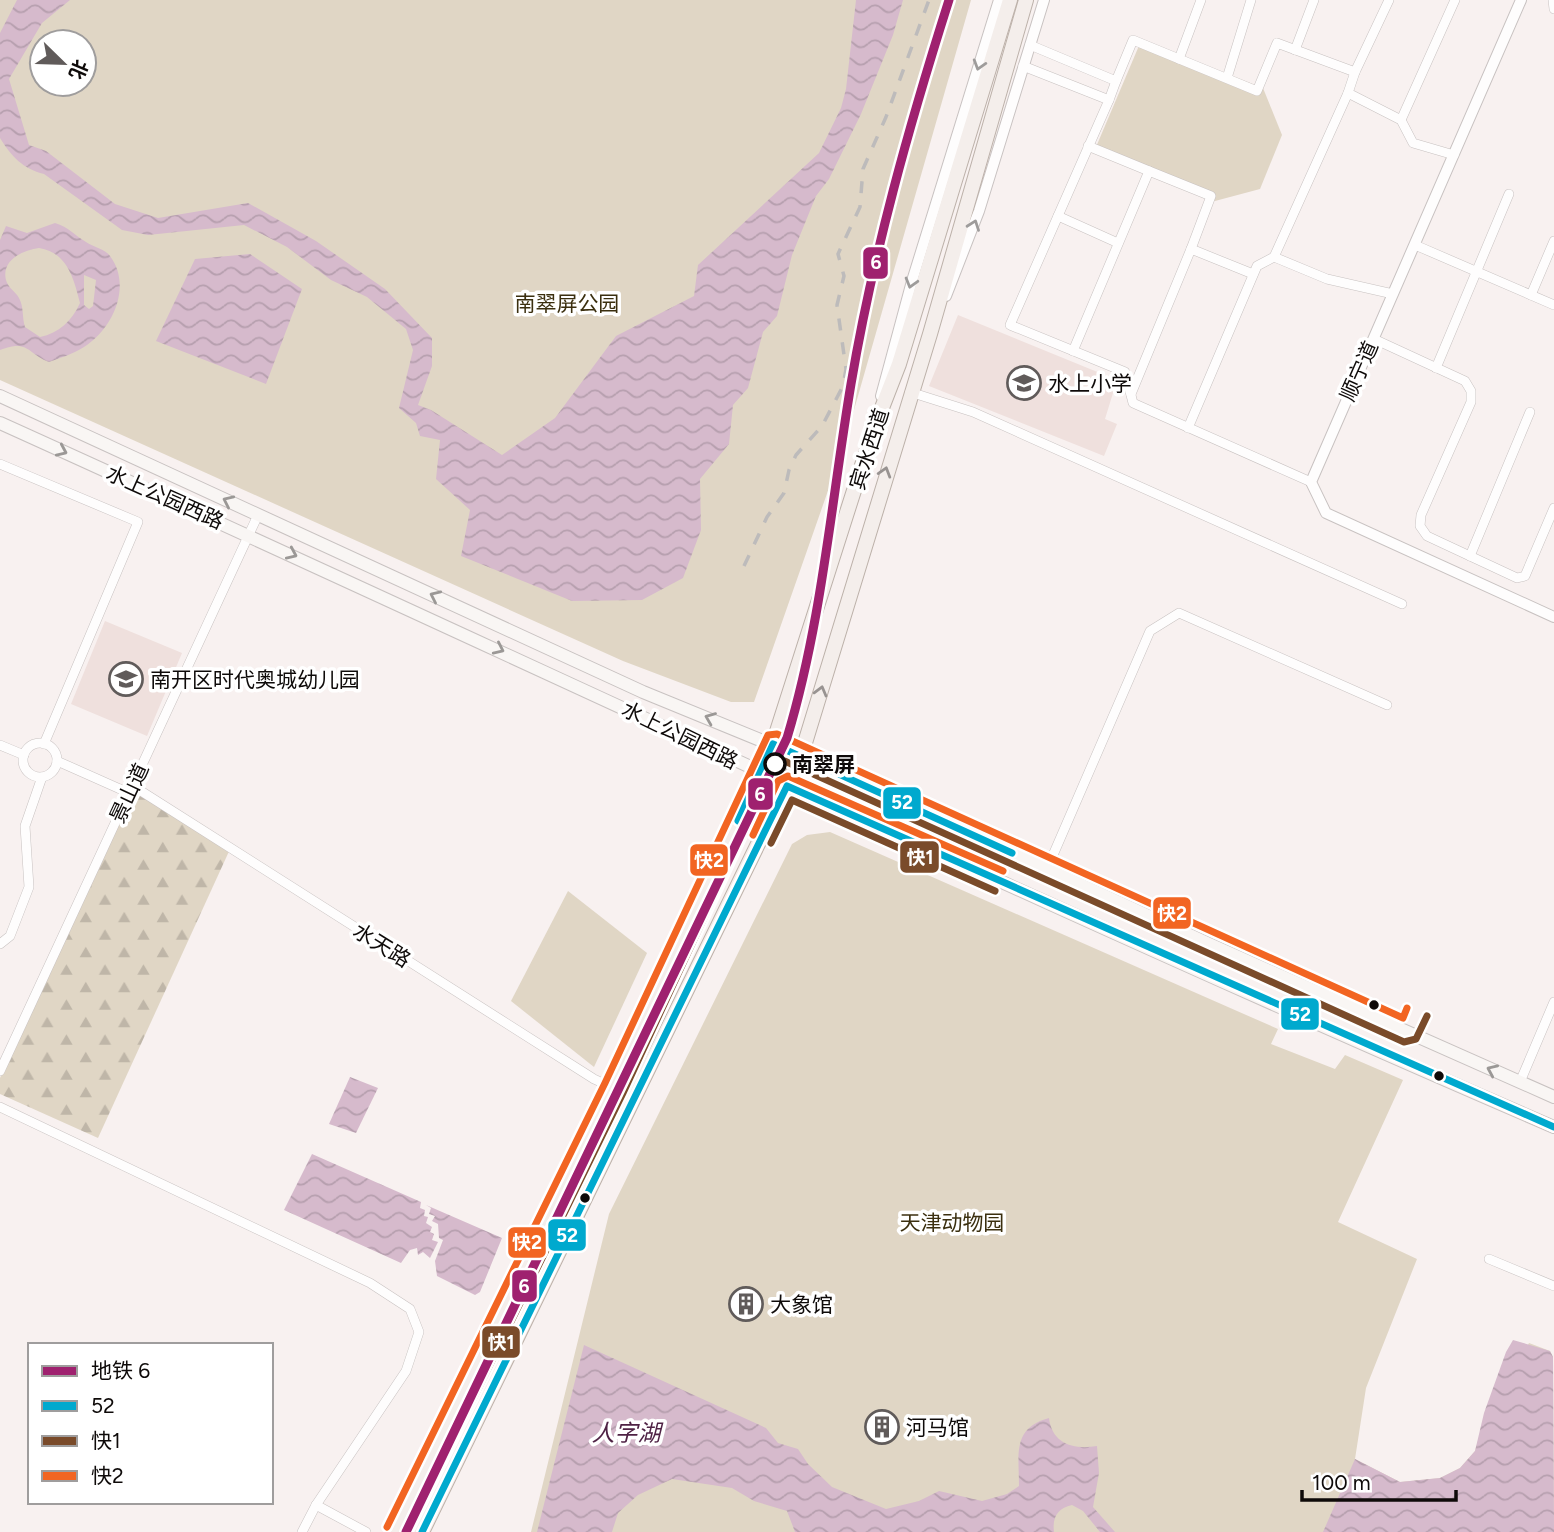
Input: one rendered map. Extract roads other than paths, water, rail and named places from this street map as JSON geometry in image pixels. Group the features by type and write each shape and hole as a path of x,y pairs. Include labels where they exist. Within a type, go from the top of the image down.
{"main road":[{"name":"宾水西道","path":"396,1532 614,1088 773,744 873,431 912,321 1010,0"},
{"name":"宾水西道","path":"422,1532 801,756 910,392 930,334 1026,0"},
{"name":"水上公园西路","path":"0,396 643,692 801,756 1554,1097"},
{"name":"水上公园西路","path":"0,423 575,684 760,774 1321,1026 1554,1127"}],"street":[{"path":"873,431 912,281 999,0"},
{"path":"930,334 979,211 1044,0"},
{"path":"1179,59 1201,0"},
{"path":"1227,78 1251,0"},
{"path":"1295,50 1314,0"},
{"path":"1188,428 1253,274 1257,266 1274,257 1389,0"},
{"path":"1401,120 1455,0"},
{"name":"顺宁道","path":"1311,482 1521,0"},
{"path":"1553,0 1554,9"},
{"path":"1355,72 1277,43 1257,90 1133,40 1010,325 1125,372 1133,404 1311,482 1326,513 1554,617"},
{"path":"1030,45 1116,80"},
{"path":"1023,66 1109,100"},
{"path":"1348,93 1401,120 1413,143 1454,155"},
{"path":"1088,146 1211,196 1131,394"},
{"path":"1073,351 1149,171"},
{"path":"1436,368 1509,194"},
{"path":"1058,216 1118,243"},
{"path":"1531,295 1554,241"},
{"path":"1415,245 1554,305"},
{"path":"1191,249 1253,274"},
{"path":"1274,257 1327,279 1393,294"},
{"path":"1374,339 1465,381 1471,391 1471,402 1421,515 1420,526 1427,536 1517,578 1525,576 1554,508"},
{"path":"910,392 973,412 1402,604"},
{"path":"1469,556 1531,412"},
{"path":"0,464 138,522 44,744"},
{"name":"景山道","path":"0,1071 250,536 257,515"},
{"path":"1048,869 1150,631 1180,613 1387,705"},
{"path":"0,944 10,936 29,887 25,826 42,777 52,772 57,761 53,750 44,744 34,745 24,755"},
{"path":"0,745 24,755"},
{"path":"24,755 27,771 42,777"},
{"name":"水天路","path":"57,761 131,790 594,1079 635,1098"},
{"path":"1520,1082 1554,1002"},
{"path":"0,1107 370,1283 410,1309 419,1332 406,1371 316,1505 302,1532"},
{"path":"1489,1259 1554,1286"},
{"path":"316,1505 366,1532"}],"water":[{"path":"17,0 70,0 39,28 28,28 28,47 9,79 29,145 46,151 115,204 158,218 248,203 316,241 385,289 432,338 432,366 418,405 431,410 502,455 555,418 616,336 694,296 698,265 819,153 841,108 846,89 856,0 903,0 893,35 861,114 829,179 816,196 792,255 777,316 763,332 748,388 733,405 729,444 700,479 701,530 683,578 642,600 572,601 461,556 470,510 436,479 440,440 420,436 416,423 399,408 413,350 406,329 367,297 331,280 287,247 244,225 148,235 122,230 44,174 24,165 13,156 0,138 0,33"},
{"path":"55,223 64,227 108,254 116,267 119,280 116,305 104,329 84,347 49,362 27,348 17,346 0,350 0,240 6,226 27,233","holes":["39,248 49,251 63,261 72,276 80,303 64,325 53,333 40,337 25,327 21,301 7,283 5,273 15,257","84,275 96,280 93,306 89,309 84,305"]},
{"path":"250,254 302,289 266,384 156,341 195,259"},
{"path":"350,1077 378,1088 356,1133 329,1124"},
{"path":"312,1154 421,1202 420,1208 425,1210 424,1216 428,1217 426,1223 432,1227 432,1240 438,1242 430,1258 423,1252 418,1255 417,1248 410,1250 401,1263 284,1210"},
{"path":"426,1205 502,1238 480,1292 475,1295 437,1276 435,1261 443,1240 439,1238 438,1224 432,1221 435,1216 429,1214 431,1208"},
{"path":"1513,1340 1550,1351 1553,1357 1554,1532 1323,1532 1355,1459 1400,1482 1440,1478 1460,1468 1475,1451 1484,1413"},
{"name":"人字湖","path":"584,1345 766,1428 778,1443 798,1449 808,1464 832,1487 886,1509 919,1501 939,1491 982,1501 1007,1494 1019,1486 1019,1453 1023,1435 1037,1422 1049,1418 1059,1439 1072,1446 1097,1446 1099,1473 1093,1507 1115,1532 1100,1532 1083,1511 1072,1505 1057,1514 1054,1532 795,1532 787,1511 754,1501 732,1488 672,1479 638,1495 618,1513 612,1532 537,1532"}],"railway":[{"path":"744,566 767,517 784,493 789,470 796,455 822,426 843,386 846,369 837,305 844,276 838,254 860,207 863,169 886,117 929,0"}],"metro line":[{"name":"6","path":"406,1532 787,738 809,650 851,384 870,287 906,143 949,0"}],"place":[{"name":"水上小学","path":"1024,383"},
{"name":"南开区时代奥城幼儿园","path":"126,679"},
{"name":"南翠屏","path":"775,764"},
{"name":"大象馆","path":"746,1304"},
{"name":"河马馆","path":"882,1427"}],"park label":[{"name":"南翠屏公园","path":"567,303"},
{"name":"天津动物园","path":"952,1222"}]}
